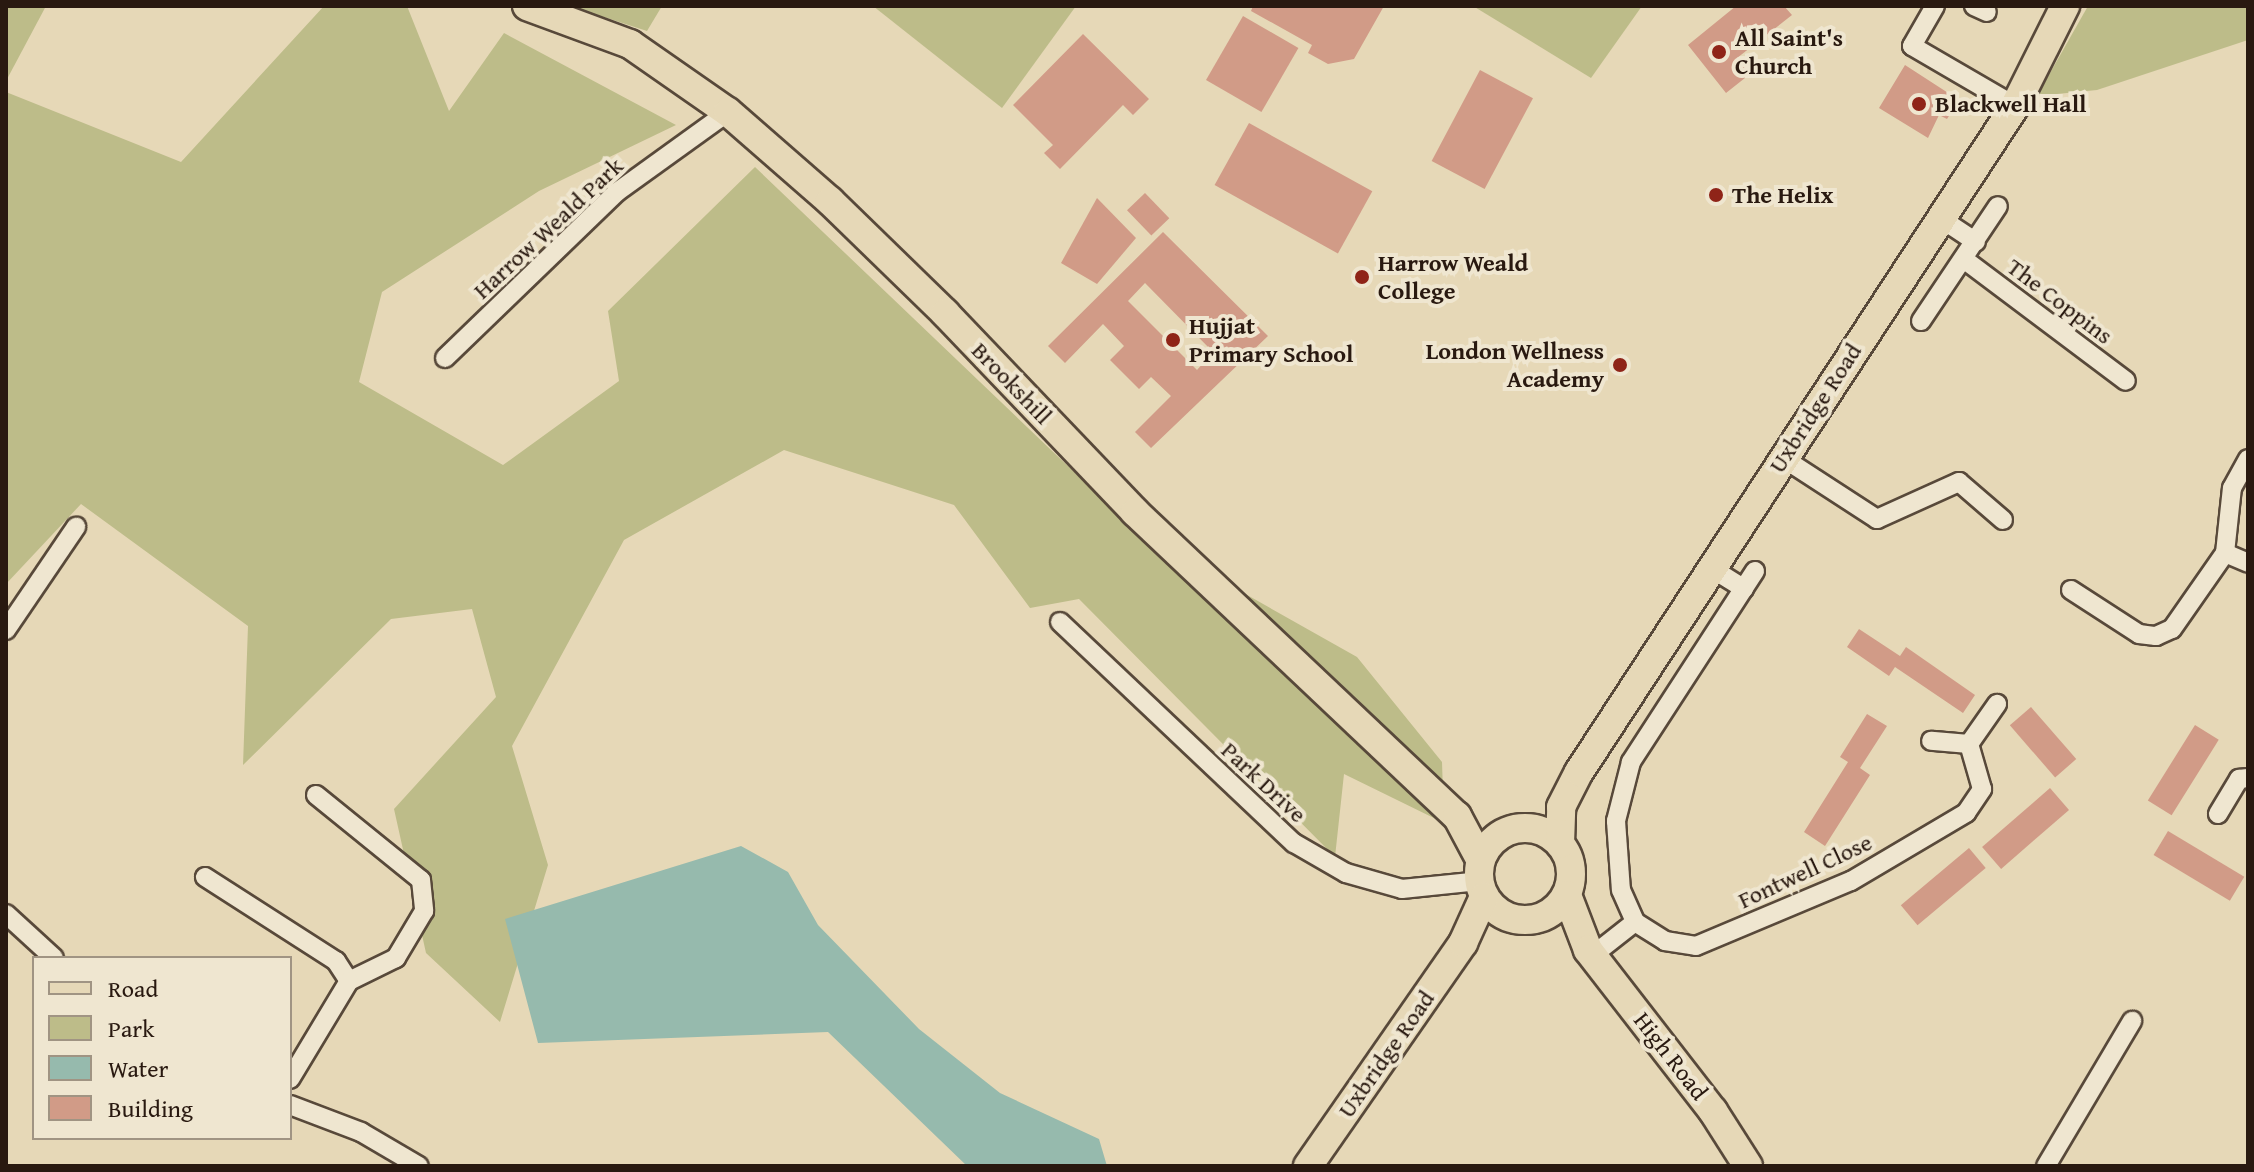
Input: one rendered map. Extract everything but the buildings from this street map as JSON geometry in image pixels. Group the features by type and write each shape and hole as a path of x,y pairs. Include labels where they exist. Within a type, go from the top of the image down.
{"main road":[{"name":"Brookshill","path":"527,6 630,44 728,112 830,201 945,313 1135,512 1457,816 1500,834"},
{"name":"Uxbridge Road","path":"1560,844 1561,807 1599,738 2015,106 2065,6"},
{"name":"Uxbridge Road","path":"1531,827 1561,807"},
{"name":"Brookshill","path":"1457,816 1481,879"},
{"path":"1531,827 1560,844 1570,863 1567,895 1539,918 1507,917 1481,879 1500,834 1531,827"},
{"name":"Uxbridge Road","path":"1308,1166 1463,943 1481,879"},
{"name":"High Road","path":"1567,895 1590,952 1713,1111 1748,1166"},
{"name":"Uxbridge Road","path":"1463,943 1507,917"},
{"name":"High Road","path":"1539,918 1590,952"}],"street":[{"path":"1935,6 1912,46 2015,106"},
{"name":"Harrow Weald Park","path":"445,358 617,192 728,112"},
{"path":"1921,321 1965,260 1998,206"},
{"path":"1940,218 1976,242"},
{"name":"The Coppins","path":"1965,260 2126,381"},
{"path":"1783,458 1877,519 1959,482 2003,520"},
{"path":"2071,590 2139,634 2156,636 2178,623 2225,553 2232,488 2248,459"},
{"path":"6,630 76,527"},
{"path":"2225,553 2248,563"},
{"path":"1711,568 1744,589"},
{"path":"1590,952 1635,922 1621,890 1616,821 1631,762 1755,571"},
{"name":"Park Drive","path":"1060,622 1294,843 1346,873 1402,889 1481,879"},
{"path":"1931,741 1969,744 1997,704"},
{"name":"Fontwell Close","path":"1635,922 1665,941 1696,946 1851,881 1966,813 1982,789 1969,744"},
{"path":"2218,814 2239,779 2248,778"},
{"path":"292,1076 349,981 396,958 424,911 421,880 316,795"},
{"path":"205,877 336,961 349,981"},
{"path":"6,914 52,956"},
{"path":"2046,1166 2132,1021"},
{"path":"292,1106 361,1132 419,1166"}],"green space":[{"path":"6,6 46,6 6,81"},
{"path":"324,6 407,6 449,111 504,33 676,125 539,191 382,292 359,382 503,465 619,381 608,311 755,167 1139,534 1357,657 1442,762 1444,823 1344,774 1335,857 1079,599 1030,608 954,505 784,450 624,540 512,746 548,865 500,1022 426,953 394,809 496,697 472,609 391,619 243,765 248,626 81,504 6,584 6,92 181,162"},
{"path":"570,6 662,6 647,31"},
{"path":"873,6 1076,6 1002,108"},
{"path":"1473,6 1642,6 1591,78"},
{"path":"2088,6 2248,6 2248,40 2097,90 2037,96"}],"water":[{"path":"741,846 788,872 818,925 919,1029 1000,1093 1099,1139 1107,1166 967,1166 828,1032 538,1043 505,919"}],"place":[{"name":"All Saint's Church","path":"1719,52"},
{"name":"Blackwell Hall","path":"1919,104"},
{"name":"The Helix","path":"1716,195"},
{"name":"Harrow Weald College","path":"1362,277"},
{"name":"Hujjat Primary School","path":"1173,340"},
{"name":"London Wellness Academy","path":"1620,365"}]}
